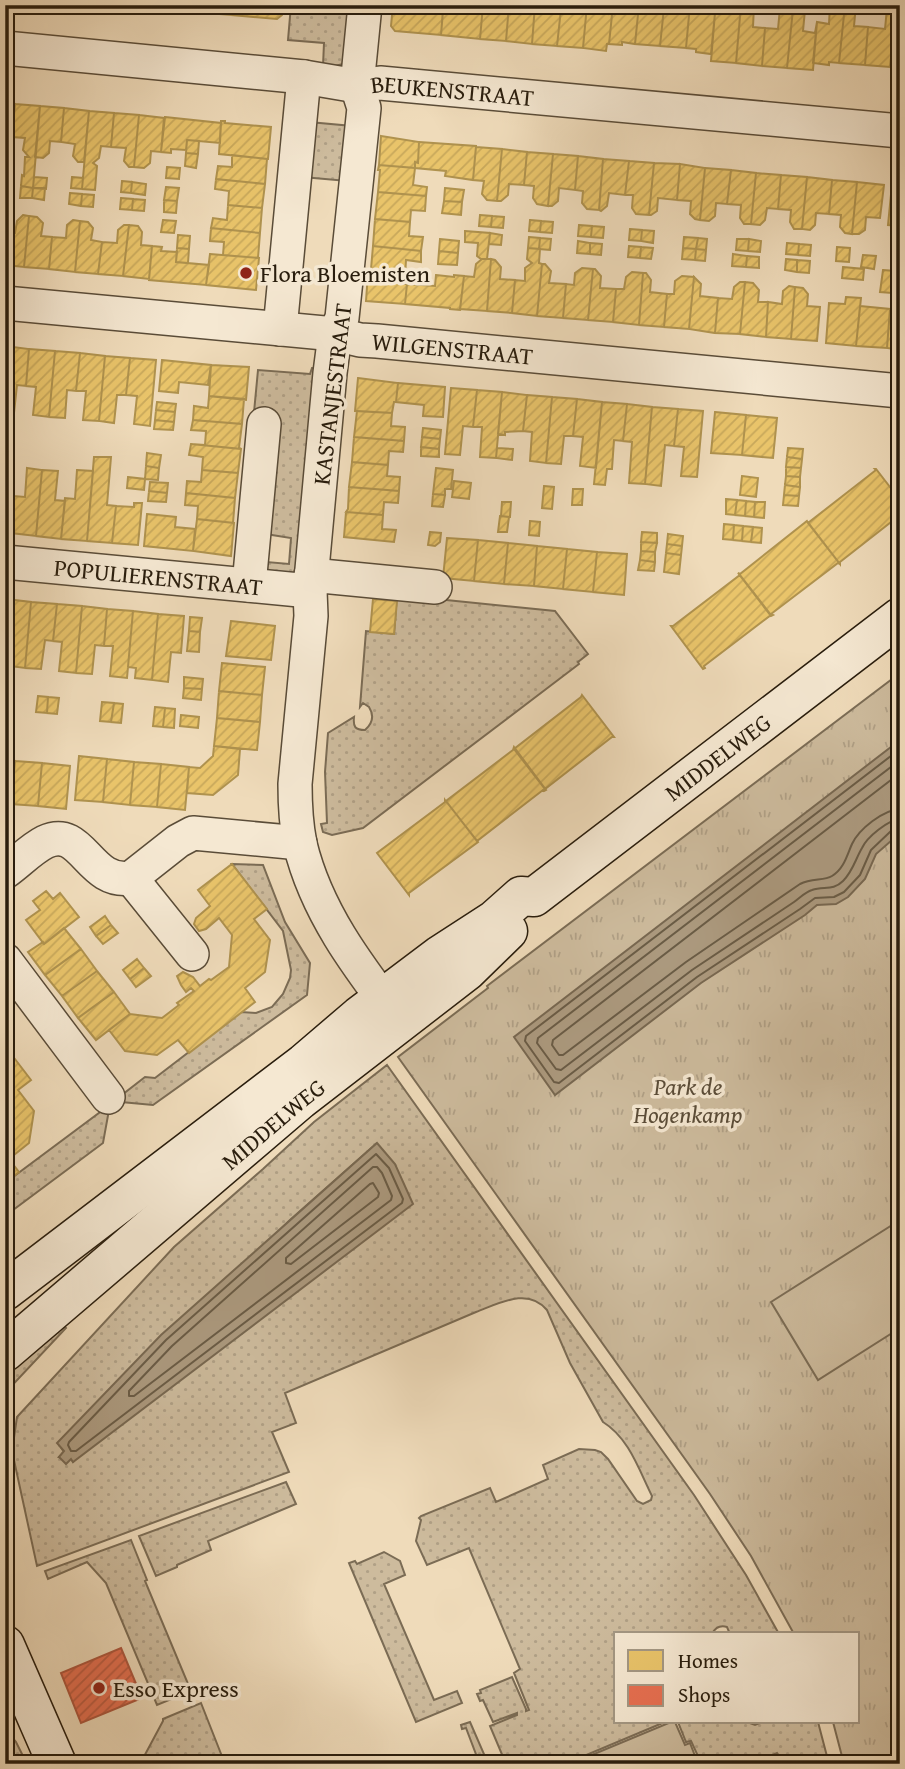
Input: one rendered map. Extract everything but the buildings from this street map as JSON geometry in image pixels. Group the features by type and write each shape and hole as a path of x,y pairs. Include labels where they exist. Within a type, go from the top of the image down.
{"main road":[{"name":"MIDDELWEG","path":"5,1291 269,1091 392,1010 467,971 532,910 534,897 900,617"},
{"name":"MIDDELWEG","path":"5,1352 300,1100 392,1010"},
{"path":"5,1645 57,1764"}],"street":[{"name":"KASTANJESTRAAT","path":"365,5 357,86 364,107 342,318 335,334 295,784 300,843 323,908 352,958 392,1010"},
{"name":"BEUKENSTRAAT","path":"5,48 304,77 357,86 380,83 900,131"},
{"path":"280,329 304,77"},
{"name":"WILGENSTRAAT","path":"5,303 900,391"},
{"path":"249,585 264,424"},
{"name":"POPULIERENSTRAAT","path":"5,562 249,585 311,583"},
{"path":"311,583 435,587"},
{"path":"5,872 42,844 57,839 79,847 101,872 122,879 131,878 178,841 193,833 300,843"},
{"path":"131,878 192,954"},
{"path":"5,960 108,1097"}],"green space":[{"path":"291,5 355,5 343,64 323,66 324,43 288,40"},
{"path":"309,122 352,126 347,181 303,177"},
{"path":"312,368 321,369 298,570 293,574 267,573 267,562 289,564 291,538 267,532 253,423 258,370 310,374"},
{"path":"397,595 555,611 588,654 579,664 363,828 332,835 323,832 321,824 327,823 325,772 328,733 354,717 354,726 357,729 365,730 370,725 372,713 369,707 363,703 360,707 366,631 394,634"},
{"name":"Park de Hogenkamp","path":"900,673 900,1764 844,1764 834,1724 860,1724 860,1632 793,1632 751,1556 710,1494 398,1057 488,988 487,986"},
{"path":"232,864 263,865 285,922 310,963 307,995 153,1105 121,1102 118,1098 145,1077 155,1078 241,1012 256,1013 272,1007 283,994 291,970 283,931"},
{"path":"387,1065 694,1495 746,1575 778,1632 729,1632 727,1627 722,1626 714,1632 614,1632 614,1724 660,1724 565,1764 506,1764 490,1726 517,1713 493,1722 483,1700 480,1701 477,1694 481,1693 480,1690 512,1677 526,1711 529,1710 514,1673 520,1669 469,1548 427,1565 416,1541 421,1520 419,1518 490,1488 496,1502 548,1479 543,1465 579,1449 601,1452 637,1501 643,1504 651,1500 652,1496 627,1446 603,1422 570,1363 547,1310 531,1299 523,1298 495,1305 285,1393 296,1423 272,1432 289,1472 37,1566 12,1451 17,1417 174,1247 314,1122","holes":["377,1143 73,1462 71,1459 59,1457 64,1452 58,1443 290,1220"]},
{"path":"107,1107 109,1110 103,1143 5,1216 5,1183"},
{"path":"900,1220 900,1328 818,1380 771,1302"},
{"path":"59,1319 66,1328 5,1393 5,1367"},
{"path":"286,1482 296,1504 208,1541 211,1550 156,1576 139,1536"},
{"path":"131,1540 147,1580 145,1581 191,1691 157,1705 106,1583 87,1562 48,1579 45,1571"},
{"path":"384,1552 400,1561 405,1575 384,1584 434,1700 457,1691 462,1703 416,1722 349,1563 355,1561 357,1564"},
{"path":"201,1703 225,1764 163,1764 162,1761 157,1764 140,1764 163,1719"},
{"path":"470,1722 487,1761 477,1764 466,1728 462,1729 461,1725"},
{"path":"666,1724 676,1724 685,1745 690,1743 695,1756 690,1758 693,1764 570,1764"},
{"path":"679,1724 819,1724 829,1764 785,1764 777,1753 768,1757 768,1764 695,1764 693,1759 698,1756 691,1741 686,1742"},
{"path":"5,1728 27,1764 15,1764 5,1742"}],"water":[{"path":"900,740 900,833 876,854 865,879 848,897 836,904 817,905 701,983 555,1095 514,1037"},
{"path":"377,1143 395,1164 413,1204 73,1462 71,1459 66,1464 59,1457 64,1451 57,1443 161,1335"}],"place":[{"name":"Flora Bloemisten","path":"246,273"},
{"name":"Esso Express","path":"99,1688"}]}
